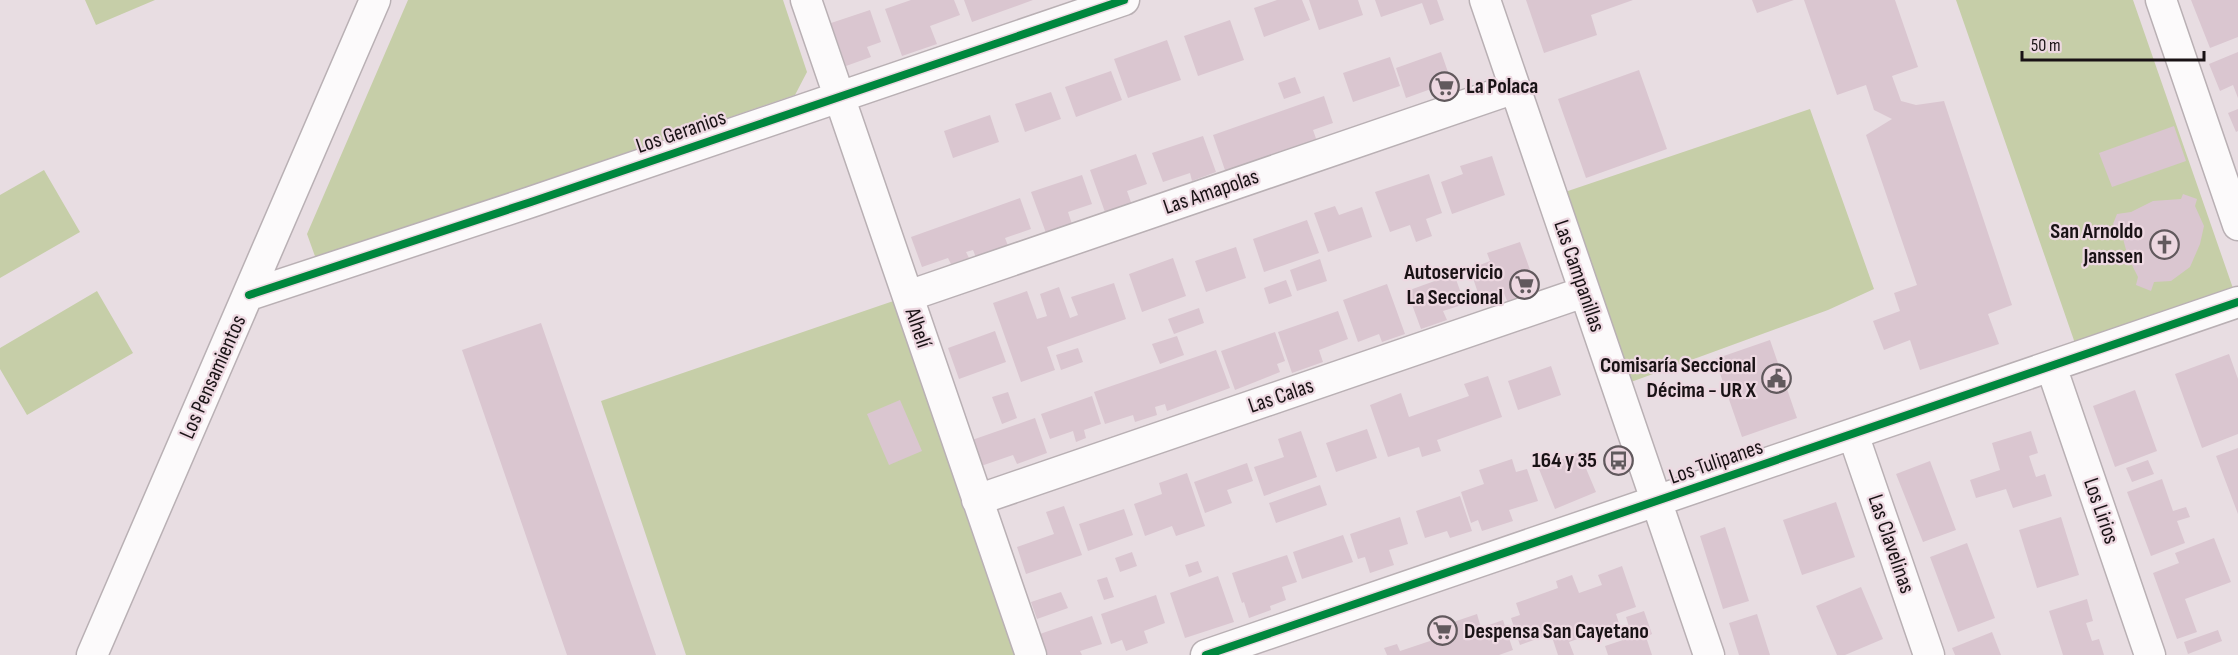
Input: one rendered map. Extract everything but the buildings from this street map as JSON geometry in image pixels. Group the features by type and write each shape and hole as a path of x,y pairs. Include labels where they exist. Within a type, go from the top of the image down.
{"street":[{"name":"Los Pensamientos","path":"92,655 375,0"},
{"name":"Alhelí","path":"806,0 1031,655"},
{"name":"Los Geranios","path":"249,295 531,202 1124,0"},
{"name":"Las Campanillas","path":"1485,0 1709,655"},
{"path":"2161,0 2238,225"},
{"name":"Las Amapolas","path":"908,296 1515,88"},
{"name":"Las Calas","path":"978,500 1584,292"},
{"name":"Los Tulipanes","path":"1206,655 2238,302"},
{"name":"Los Lirios","path":"2051,366 2150,655"},
{"name":"Las Clavelinas","path":"1854,434 1929,655"}],"green space":[{"path":"85,0 155,0 96,25"},
{"path":"408,0 783,0 807,72 795,95 316,259 307,234"},
{"path":"1956,0 2133,0 2236,297 2078,352"},
{"path":"1810,109 1874,289 1828,310 1631,382 1565,192"},
{"path":"44,170 80,232 0,278 0,195"},
{"path":"97,291 133,353 27,415 0,369 0,348"},
{"path":"908,296 1031,655 686,655 601,401"}],"cycle path":[{"path":"249,295 531,202 1124,0"},
{"path":"1206,655 2238,302"}],"place":[{"name":"La Polaca","path":"1445,86"},
{"name":"San Arnoldo Janssen","path":"2164,244"},
{"name":"Autoservicio La Seccional","path":"1524,285"},
{"name":"Comisaría Seccional Décima - UR X","path":"1777,378"},
{"name":"164 y 35","path":"1618,460"},
{"name":"Despensa San Cayetano","path":"1443,631"}]}
